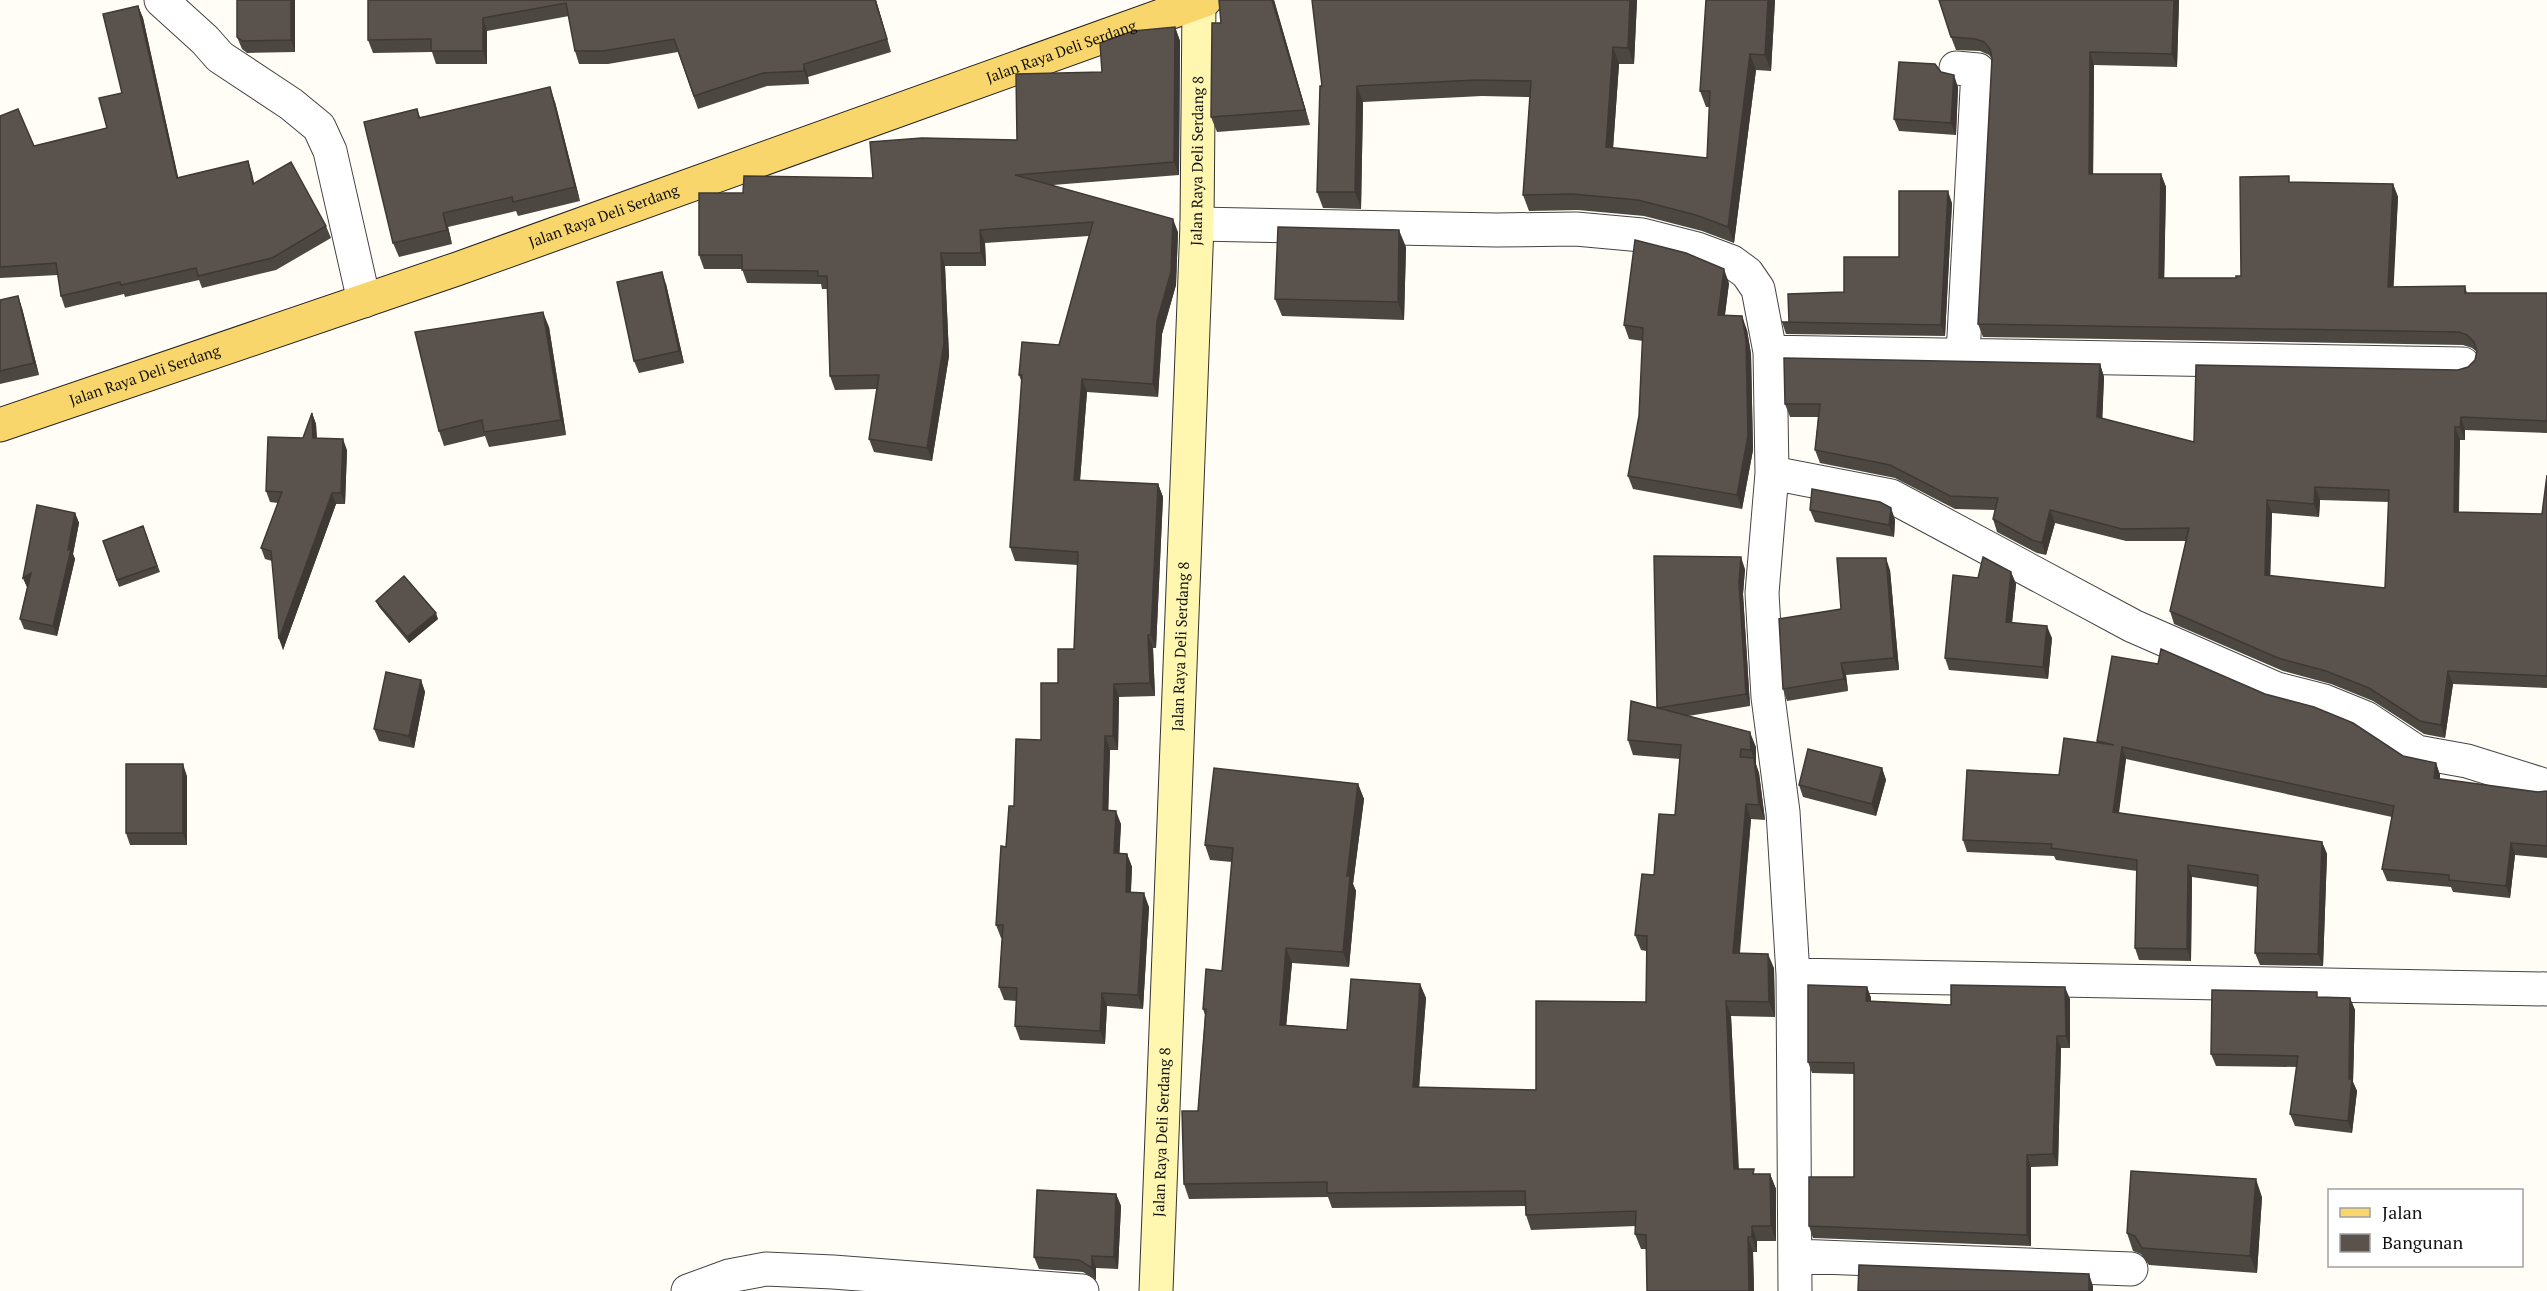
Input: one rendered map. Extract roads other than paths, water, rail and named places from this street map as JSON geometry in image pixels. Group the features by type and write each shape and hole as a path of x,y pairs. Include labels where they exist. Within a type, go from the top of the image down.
{"main road":[{"name":"Jalan Raya Deli Serdang","path":"0,425 364,301 1202,1"}],"street":[{"path":"161,0 205,40 220,57 291,104 319,127 330,151 364,301"},
{"name":"Jalan Raya Deli Serdang 8","path":"1156,1291 1197,224 1202,1"},
{"path":"1956,68 1978,70 1963,355"},
{"path":"1197,224 1496,230 1576,229 1641,235 1706,252 1732,262 1747,273 1758,289 1770,352 1772,473 1762,593 1768,697 1784,812 1793,975 1795,1291"},
{"path":"1770,352 2463,364"},
{"path":"1772,473 1891,496 2133,626 2277,688 2324,701 2366,718 2417,752 2468,761 2547,786"},
{"path":"1793,975 2547,989"},
{"path":"1795,1256 2131,1269"},
{"path":"688,1291 729,1276 766,1269 1082,1291"}]}
